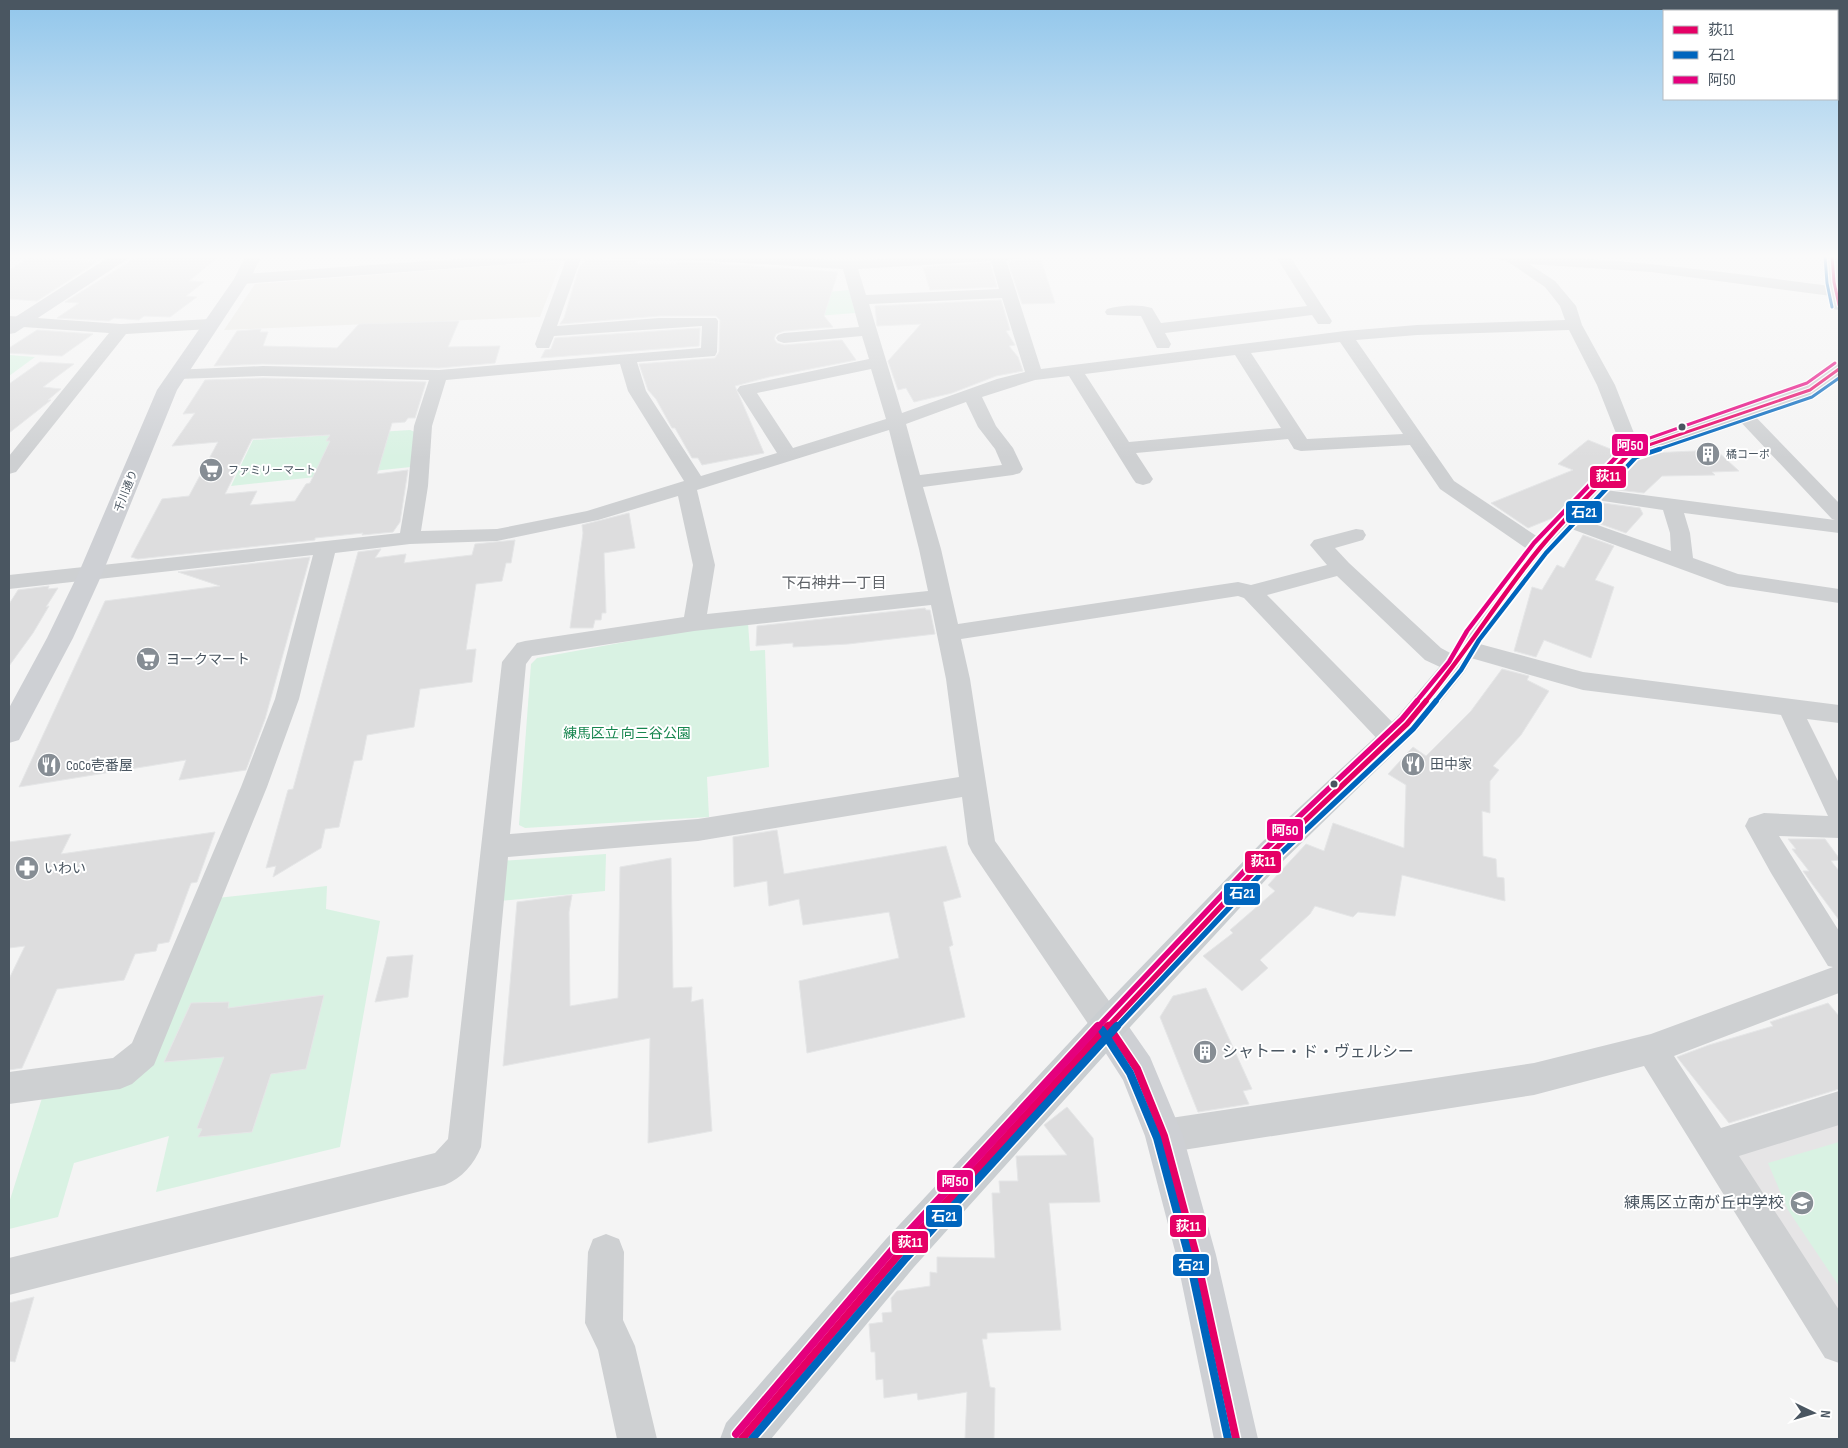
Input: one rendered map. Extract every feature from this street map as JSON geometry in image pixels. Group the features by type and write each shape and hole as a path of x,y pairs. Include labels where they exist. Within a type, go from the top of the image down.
{"main road":[{"name":"千川通り","path":"9,733 56,646 91,572 167,390 210,324"},
{"path":"742,1439 900,1253 1108,1026 1272,852 1407,724 1460,657 1540,548 1632,451 1810,390 1839,369"},
{"path":"1108,1026 1137,1069 1164,1136 1196,1255 1236,1439"}],"street":[{"path":"534,366 551,323"},
{"path":"548,332 670,323"},
{"path":"178,374 263,371 439,375 709,352 710,323"},
{"path":"867,323 913,482 930,549 958,678 982,844 1108,1026"},
{"path":"1017,323 1034,375"},
{"path":"1152,323 1170,357"},
{"path":"1155,329 1209,323"},
{"path":"1328,323 1341,336 1447,484 1540,548"},
{"path":"12,324 121,329 210,324"},
{"path":"9,582 410,538 497,535 591,516 896,422 1004,383 1034,375 1341,336 1417,330 1574,325 1606,385 1632,451"},
{"path":"9,468 121,329"},
{"path":"784,338 869,331"},
{"path":"1239,348 1301,445 1415,439"},
{"path":"627,358 637,391 691,485 704,565 694,622"},
{"path":"789,456 746,390 878,362"},
{"path":"1073,369 1143,479"},
{"path":"410,538 418,486 423,426 439,375"},
{"path":"913,482 1013,469 1004,448 987,427 972,395"},
{"path":"1743,414 1830,494 1839,515"},
{"path":"1124,448 1293,434"},
{"path":"1590,494 1839,527"},
{"path":"1671,504 1680,533 1683,562"},
{"path":"1565,520 1735,581 1839,596"},
{"path":"1356,535 1321,545 1342,568 1433,654 1460,657 1583,681 1839,714"},
{"path":"9,1088 120,1073 143,1054 254,787 286,699 326,548"},
{"path":"948,633 1238,589 1251,592 1342,568"},
{"path":"1251,592 1392,738"},
{"path":"9,1277 445,1168 464,1148 514,662 525,649 694,622 940,597"},
{"path":"1789,708 1839,810"},
{"path":"494,847 698,830 973,785"},
{"path":"1839,827 1764,824 1759,826 1839,956"},
{"path":"1164,1136 1534,1079 1651,1049 1839,979"},
{"path":"1651,1049 1839,1344"},
{"path":"1714,1147 1839,1108"},
{"path":"606,1252 604,1324 616,1346 637,1439"}],"shaded area":[{"path":"229,323 405,323 224,330"},
{"name":"練馬区立南が丘中学校","path":"1839,1119 1839,1321 1796,1257 1732,1150"}],"green space":[{"path":"9,355 35,357 9,376"},
{"path":"410,430 415,432 411,467 231,486 253,440"},
{"name":"練馬区立 向三谷公園","path":"748,623 750,651 765,650 769,767 707,777 709,817 525,828 519,825 531,664 537,658 691,630"},
{"path":"606,854 605,891 499,901 500,861"},
{"path":"327,886 326,909 380,921 340,1147 156,1192 169,1136 74,1163 58,1217 9,1229 9,1203 42,1098 130,1079 217,898"},
{"path":"1839,1142 1839,1286 1788,1210 1768,1163"}],"building":[{"path":"458,323 448,347 500,346 495,363 439,368 263,364 214,366 237,331 261,329 260,332 268,332 263,346 337,348 359,324"},
{"path":"720,323 829,323 833,327 784,331 776,334 774,339 777,343 784,345 842,340 856,360 769,377 735,386 764,453 702,465 698,458 692,458 675,428 672,428 656,399 648,390 639,364 715,358 719,352"},
{"path":"877,323 1008,323 1010,330 1006,331 1015,345 1009,346 1018,357 1023,371 996,376 952,393 914,402 906,388 898,390 888,361 921,324 877,326"},
{"path":"700,328 699,346 541,358 545,350 551,349 555,338"},
{"path":"37,330 93,334 62,356 9,353 9,348"},
{"path":"40,362 74,364 43,387 61,389 48,400 51,400 9,433 9,384"},
{"path":"263,378 426,382 415,418 408,418 405,422 392,423 377,474 408,470 400,522 393,532 315,538 315,540 138,559 131,557 162,499 189,496 218,442 172,446 195,413 183,414 205,380","holes":["330,435 326,441 330,441 310,483 306,484 295,501 250,505 257,491 225,494 252,439"]},
{"path":"1588,440 1618,452 1555,517 1528,528 1491,503 1573,470 1558,464"},
{"path":"1716,450 1739,471 1712,472 1715,475 1662,476 1644,493 1610,489 1640,457 1651,453"},
{"path":"1603,503 1640,508 1643,514 1626,533 1592,521"},
{"path":"629,513 635,548 604,553 606,613 602,613 601,620 595,620 593,628 570,628 583,533 582,525"},
{"path":"1583,535 1614,546 1595,580 1614,587 1591,658 1544,640 1536,657 1514,651 1532,587 1542,590 1557,565 1564,568"},
{"path":"515,540 511,563 506,563 502,581 476,584 466,650 476,649 472,682 420,689 414,727 367,735 362,760 354,761 339,827 325,829 321,848 273,877 276,866 266,868 288,790 293,789 358,552 381,549 375,558 406,554 404,563 472,555 475,544"},
{"path":"310,557 265,719 246,770 179,780 186,760 19,787 105,601 220,586 178,572"},
{"path":"49,586 48,589 58,588 33,633 9,666 9,604 18,590"},
{"path":"925,608 930,610 935,634 848,644 793,647 793,643 756,646 757,626"},
{"path":"1502,669 1529,676 1527,680 1549,691 1521,735 1493,766 1499,770 1490,781 1490,813 1482,811 1483,856 1496,859 1497,877 1504,878 1505,901 1402,875 1395,916 1358,912 1353,917 1315,906 1310,914 1260,960 1268,968 1242,991 1203,956 1233,933 1230,930 1275,891 1268,885 1306,844 1324,851 1333,823 1404,848 1406,785 1388,774 1413,747 1426,756 1471,711"},
{"path":"777,830 784,874 946,846 961,897 943,902 953,945 949,947 965,1017 807,1053 799,981 899,958 889,912 803,925 799,899 769,906 767,881 734,887 733,837"},
{"path":"215,832 197,882 191,883 169,942 158,944 156,951 135,954 124,980 57,989 22,1068 9,1070 9,979 25,946 9,948 9,842 71,834 61,854"},
{"path":"1788,839 1825,839 1839,858 1839,860 1831,861 1839,871 1839,920 1803,871 1809,871 1792,849 1796,849"},
{"path":"671,858 673,988 692,987 691,1002 703,999 712,1131 648,1143 650,1038 503,1066 517,902 572,895 569,912 570,1006 618,998 620,867"},
{"path":"413,955 408,997 375,1002 387,957"},
{"name":"シャトー・ド・ヴェルシー","path":"1206,988 1252,1089 1243,1091 1249,1104 1198,1112 1160,1017 1173,996"},
{"path":"324,995 306,1069 271,1074 252,1132 198,1137 202,1129 197,1128 224,1057 164,1062 191,1003 229,1002 228,1008"},
{"path":"1828,1003 1839,1016 1839,1089 1729,1123 1677,1057 1709,1045 1773,1026 1770,1022"},
{"path":"1067,1107 1093,1138 1100,1202 1049,1203 1061,1330 987,1333 987,1339 982,1339 990,1387 995,1388 994,1439 965,1439 967,1392 918,1400 917,1393 884,1398 883,1379 876,1380 875,1352 871,1352 869,1324 883,1322 882,1313 892,1312 891,1298 897,1291 930,1286 930,1272 937,1273 937,1257 995,1258 992,1193 1000,1193 999,1181 1018,1181 1016,1156 1067,1155 1044,1125"},
{"path":"34,1297 15,1362 9,1361 9,1303"}],"transit line":[{"name":"阿50","path":"736,1434 894,1248 1103,1021 1267,847 1402,719 1449,662 1467,631 1534,543 1627,446 1807,383 1835,363"},
{"name":"荻11","path":"742,1439 900,1253 1108,1026 1272,852 1407,724 1455,666 1473,636 1540,548 1632,451 1810,390 1839,369"},
{"name":"石21","path":"752,1439 906,1258 1113,1031 1277,857 1413,729 1461,670 1479,640 1546,553 1636,457 1812,397 1839,378"},
{"name":"荻11","path":"1108,1026 1137,1069 1164,1136 1196,1255 1236,1439"},
{"name":"石21","path":"1102,1030 1130,1073 1157,1138 1189,1257 1228,1439"}],"place":[{"name":"橘コーポ","path":"1708,454"},
{"name":"ファミリーマート","path":"211,470"},
{"name":"ヨークマート","path":"148,659"},
{"name":"田中家","path":"1413,764"},
{"name":"CoCo壱番屋","path":"49,765"},
{"name":"いわい","path":"27,868"},
{"name":"シャトー・ド・ヴェルシー","path":"1205,1052"},
{"name":"練馬区立南が丘中学校","path":"1802,1203"}],"district":[{"name":"下石神井一丁目","path":"834,583"}]}
